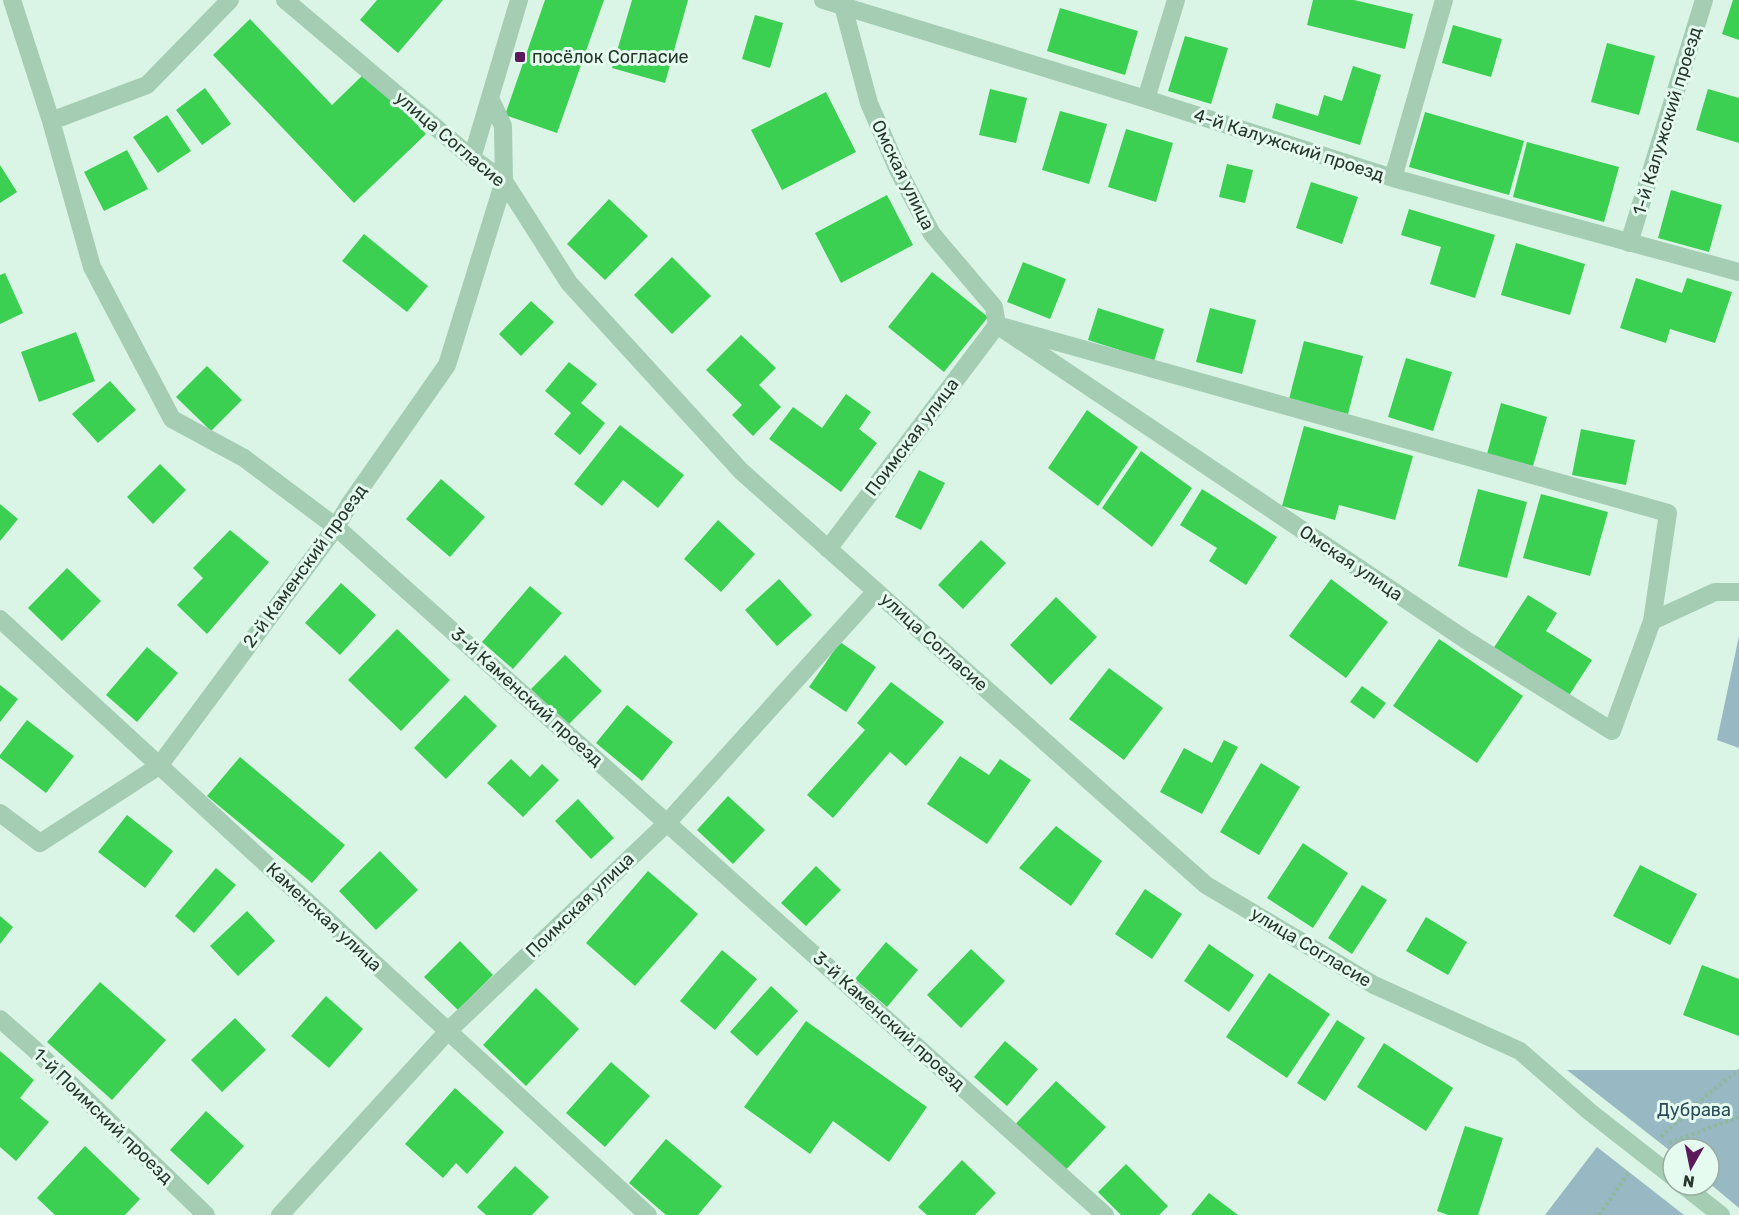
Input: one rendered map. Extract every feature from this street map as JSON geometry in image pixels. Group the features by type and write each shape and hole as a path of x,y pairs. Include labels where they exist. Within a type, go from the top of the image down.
{"street":[{"name":"3-й Каменский проезд","path":"12,0 51,121 92,267 172,419 244,458 336,527 1106,1215"},
{"path":"51,121 147,85 230,0"},
{"name":"улица Согласие","path":"285,0 472,158 504,181 569,283 741,471 1206,885 1374,985 1520,1051 1590,1112 1661,1167"},
{"path":"472,158 519,0"},
{"name":"4-й Калужский проезд","path":"823,0 844,3 1393,178 1739,272"},
{"path":"1146,99 1176,0"},
{"path":"1393,178 1444,0"},
{"name":"1-й Калужский проезд","path":"1629,243 1704,0"},
{"name":"Омская улица","path":"844,3 868,103 898,170 932,234 994,308 997,326 1469,642 1612,731 1652,621 1668,513 997,326"},
{"path":"490,98 503,126 504,181"},
{"name":"2-й Каменский проезд","path":"0,813 40,843 159,765 336,527 447,365 504,181"},
{"name":"Поимская улица","path":"828,549 997,326"},
{"name":"Поимская улица","path":"280,1215 448,1031 667,823 876,591"},
{"path":"1652,621 1715,592 1739,592"},
{"name":"Каменская улица","path":"0,619 648,1215"},
{"name":"1-й Поимский проезд","path":"0,1019 206,1215"},
{"path":"1698,1197 1721,1215"}],"path":[{"path":"1599,1215 1643,1153 1703,1098 1739,1070"},
{"path":"1643,1153 1739,1117"}],"green space":[{"path":"1739,636 1739,748 1717,740"},
{"name":"Дубрава","path":"1567,1070 1739,1070 1739,1208 1721,1193 1721,1137 1661,1137 1661,1144"},
{"path":"1597,1147 1684,1215 1545,1215"}],"building":[{"path":"377,0 443,0 398,53 360,20"},
{"path":"545,0 604,0 557,133 505,115"},
{"path":"632,0 688,0 665,83 612,68"},
{"path":"1313,0 1354,0 1413,14 1405,49 1307,25"},
{"path":"1733,0 1739,0 1739,40 1722,34"},
{"path":"1060,8 1138,31 1125,75 1047,51"},
{"path":"755,15 783,23 770,68 742,59"},
{"path":"250,19 332,105 366,72 426,134 354,203 213,55"},
{"path":"1453,25 1502,39 1491,77 1442,63"},
{"path":"1185,36 1228,48 1211,104 1168,91"},
{"path":"1607,43 1655,56 1639,115 1591,102"},
{"path":"1353,66 1381,75 1360,145 1272,118 1276,103 1318,116 1324,95 1342,101"},
{"path":"205,88 231,124 202,145 176,110"},
{"path":"990,89 1027,98 1016,143 979,135"},
{"path":"1708,89 1739,98 1739,143 1696,130"},
{"path":"826,92 856,152 782,190 751,130"},
{"path":"1060,111 1107,124 1089,184 1042,170"},
{"path":"1425,112 1524,141 1509,195 1409,167"},
{"path":"167,115 191,151 158,173 133,137"},
{"path":"1126,129 1173,143 1156,202 1108,187"},
{"path":"1527,142 1619,167 1604,222 1513,197"},
{"path":"127,150 148,189 104,211 84,172"},
{"path":"1227,164 1253,170 1245,203 1219,197"},
{"path":"0,165 17,192 0,203"},
{"path":"1311,182 1358,197 1342,244 1296,228"},
{"path":"1671,190 1722,205 1709,252 1658,238"},
{"path":"887,195 913,245 841,283 815,233"},
{"path":"609,199 648,236 605,280 567,244"},
{"path":"1409,209 1495,235 1475,298 1430,284 1441,247 1401,235"},
{"path":"364,234 428,286 407,312 342,261"},
{"path":"1516,243 1585,264 1570,315 1501,295"},
{"path":"672,257 711,296 672,334 634,295"},
{"path":"1023,262 1066,279 1050,319 1007,302"},
{"path":"932,272 988,317 944,372 888,327"},
{"path":"5,273 23,313 0,324 0,275"},
{"path":"1636,278 1682,293 1687,278 1732,292 1715,343 1670,329 1666,343 1620,328"},
{"path":"531,301 554,322 521,356 499,334"},
{"path":"1098,308 1164,329 1154,361 1088,340"},
{"path":"1210,308 1256,320 1242,374 1196,362"},
{"path":"76,332 95,381 39,402 21,352"},
{"path":"741,335 776,368 759,385 781,407 753,436 732,415 742,405 706,370"},
{"path":"1304,341 1363,356 1348,414 1289,399"},
{"path":"1406,358 1452,372 1433,431 1388,417"},
{"path":"569,362 597,384 581,403 605,423 580,455 554,434 571,413 545,391"},
{"path":"207,366 242,400 211,431 176,397"},
{"path":"110,381 136,410 98,443 72,414"},
{"path":"846,394 871,412 859,429 877,443 841,492 769,439 793,407 822,428"},
{"path":"1501,403 1547,417 1533,466 1487,454"},
{"path":"1087,410 1138,447 1098,506 1048,468"},
{"path":"620,425 684,475 658,508 623,480 602,506 574,484"},
{"path":"1304,426 1413,456 1395,520 1339,505 1335,520 1282,506"},
{"path":"1581,429 1635,440 1626,485 1572,475"},
{"path":"1141,451 1192,488 1152,547 1102,508"},
{"path":"160,464 186,490 153,524 127,497"},
{"path":"919,470 945,483 921,530 895,517"},
{"path":"441,479 485,517 450,557 406,519"},
{"path":"1202,489 1277,537 1246,585 1209,561 1217,548 1180,525"},
{"path":"1478,489 1527,502 1507,578 1458,566"},
{"path":"1541,494 1608,512 1590,576 1523,558"},
{"path":"0,504 18,519 0,541"},
{"path":"718,520 755,554 721,592 684,559"},
{"path":"230,530 269,562 207,634 177,605 203,578 193,568"},
{"path":"981,540 1006,563 963,609 938,585"},
{"path":"67,568 101,601 62,641 28,608"},
{"path":"779,579 812,615 777,646 745,610"},
{"path":"1331,579 1388,622 1346,678 1289,636"},
{"path":"341,583 376,615 340,655 305,623"},
{"path":"530,586 562,613 513,669 482,642"},
{"path":"1528,595 1557,613 1546,631 1592,660 1568,697 1493,649"},
{"path":"1056,597 1097,637 1051,685 1010,645"},
{"path":"397,629 450,680 401,731 348,680"},
{"path":"1439,639 1523,696 1477,763 1393,706"},
{"path":"840,642 876,667 846,712 809,687"},
{"path":"147,647 178,673 137,722 106,695"},
{"path":"565,655 602,691 568,725 531,689"},
{"path":"1109,668 1163,708 1124,760 1069,719"},
{"path":"891,682 944,722 906,766 890,752 833,818 807,795 865,730 857,723"},
{"path":"0,685 18,699 0,722"},
{"path":"1362,686 1386,703 1374,719 1350,702"},
{"path":"465,695 497,726 446,779 414,748"},
{"path":"627,705 673,742 642,781 596,743"},
{"path":"27,720 74,756 46,793 0,758"},
{"path":"1224,740 1238,747 1202,814 1160,792 1184,748 1212,763"},
{"path":"960,756 989,775 1000,759 1031,780 987,844 927,804"},
{"path":"240,757 345,845 312,883 207,796"},
{"path":"511,759 530,777 542,764 559,780 523,817 487,783"},
{"path":"1261,763 1300,787 1259,855 1220,832"},
{"path":"728,796 765,830 733,864 697,830"},
{"path":"578,799 614,838 591,859 555,821"},
{"path":"127,815 173,851 145,888 98,852"},
{"path":"1056,826 1102,861 1071,906 1019,868"},
{"path":"1303,843 1348,873 1313,928 1267,898"},
{"path":"380,851 418,890 376,930 339,891"},
{"path":"1640,865 1697,894 1670,945 1613,916"},
{"path":"816,866 841,890 806,926 781,903"},
{"path":"216,868 236,885 194,933 175,916"},
{"path":"648,871 698,914 635,986 586,943"},
{"path":"1362,885 1387,900 1352,954 1328,938"},
{"path":"1145,889 1182,914 1152,959 1115,934"},
{"path":"247,911 275,941 238,976 210,946"},
{"path":"0,916 13,927 0,944"},
{"path":"1426,917 1467,942 1448,975 1406,951"},
{"path":"460,941 493,975 458,1010 424,977"},
{"path":"886,942 918,970 887,1007 855,979"},
{"path":"1209,944 1254,975 1229,1012 1184,981"},
{"path":"971,949 1005,981 961,1028 927,995"},
{"path":"722,950 757,979 715,1030 680,1001"},
{"path":"1702,965 1739,979 1739,1036 1683,1015"},
{"path":"1269,973 1330,1014 1287,1078 1226,1037"},
{"path":"100,982 166,1040 112,1100 47,1042"},
{"path":"771,986 798,1011 757,1056 730,1032"},
{"path":"536,988 579,1029 526,1086 483,1045"},
{"path":"326,996 363,1029 329,1068 291,1036"},
{"path":"235,1018 266,1050 222,1092 191,1060"},
{"path":"1337,1020 1365,1038 1325,1101 1297,1083"},
{"path":"806,1021 927,1107 889,1162 833,1121 810,1154 744,1107"},
{"path":"1005,1041 1038,1069 1007,1106 974,1077"},
{"path":"1384,1043 1453,1088 1426,1131 1357,1087"},
{"path":"0,1051 34,1080 20,1098 49,1122 16,1161 0,1147"},
{"path":"611,1062 650,1096 605,1147 566,1113"},
{"path":"1056,1081 1106,1127 1060,1176 1010,1130"},
{"path":"455,1088 504,1132 467,1174 456,1163 443,1178 405,1144"},
{"path":"206,1111 244,1146 208,1185 170,1150"},
{"path":"1465,1126 1503,1138 1478,1215 1448,1215 1437,1211"},
{"path":"666,1139 722,1186 698,1215 666,1215 629,1183"},
{"path":"85,1146 140,1199 125,1215 55,1215 37,1198"},
{"path":"962,1160 996,1193 975,1215 927,1215 918,1207"},
{"path":"1126,1164 1168,1206 1159,1215 1121,1215 1098,1192"},
{"path":"515,1166 549,1197 532,1215 486,1215 477,1207"},
{"path":"1209,1193 1238,1215 1191,1215"}],"place":[{"name":"посёлок Согласие","path":"520,57"}]}
